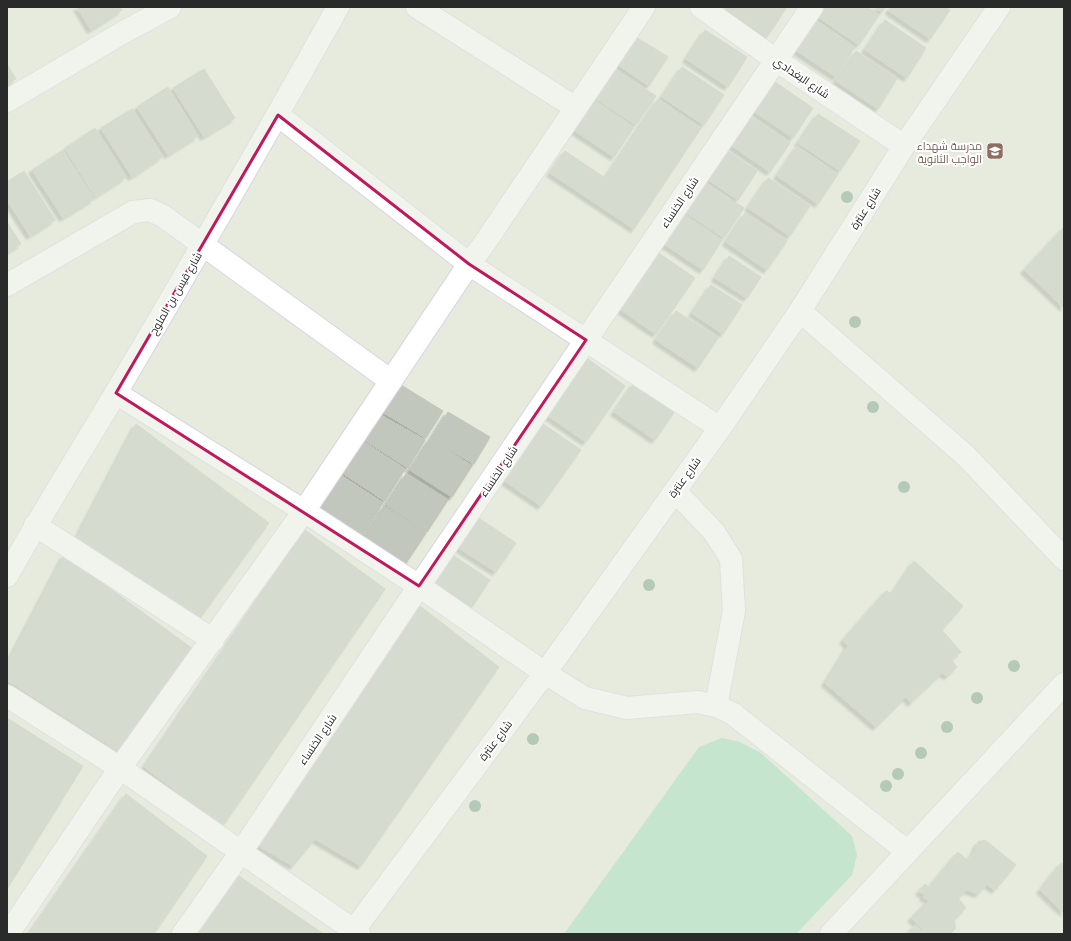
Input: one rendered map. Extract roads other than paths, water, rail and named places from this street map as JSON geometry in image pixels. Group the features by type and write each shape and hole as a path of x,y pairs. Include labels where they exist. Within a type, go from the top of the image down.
{"street":[{"path":"7,101 122,33 170,7"},
{"name":"شارع قيس بن الملوح","path":"7,576 35,525 116,393 203,245 278,116 338,7"},
{"path":"417,7 576,108"},
{"path":"8,934 120,768 304,511 469,264 644,7"},
{"name":"شارع البغدادي","path":"701,7 776,60 904,146"},
{"name":"شارع الخنساء","path":"183,934 241,852 419,586 812,7"},
{"name":"شارع عنترة","path":"354,933 544,673 720,428 800,311 904,146 999,7"},
{"path":"278,116 469,264 720,428"},
{"path":"7,285 133,212 150,210 163,216 392,381"},
{"path":"800,311 966,456 1064,559"},
{"path":"116,393 304,511 419,586 544,673 585,698 627,708 698,702 716,706 732,713 908,852"},
{"path":"675,491 714,532 731,559 734,611 716,706"},
{"path":"35,525 213,640"},
{"path":"831,934 1064,684"},
{"path":"7,696 120,768 354,933"}],"place":[{"name":"مدرسة شهداء الواجب الثانوية","path":"995,151"}]}
